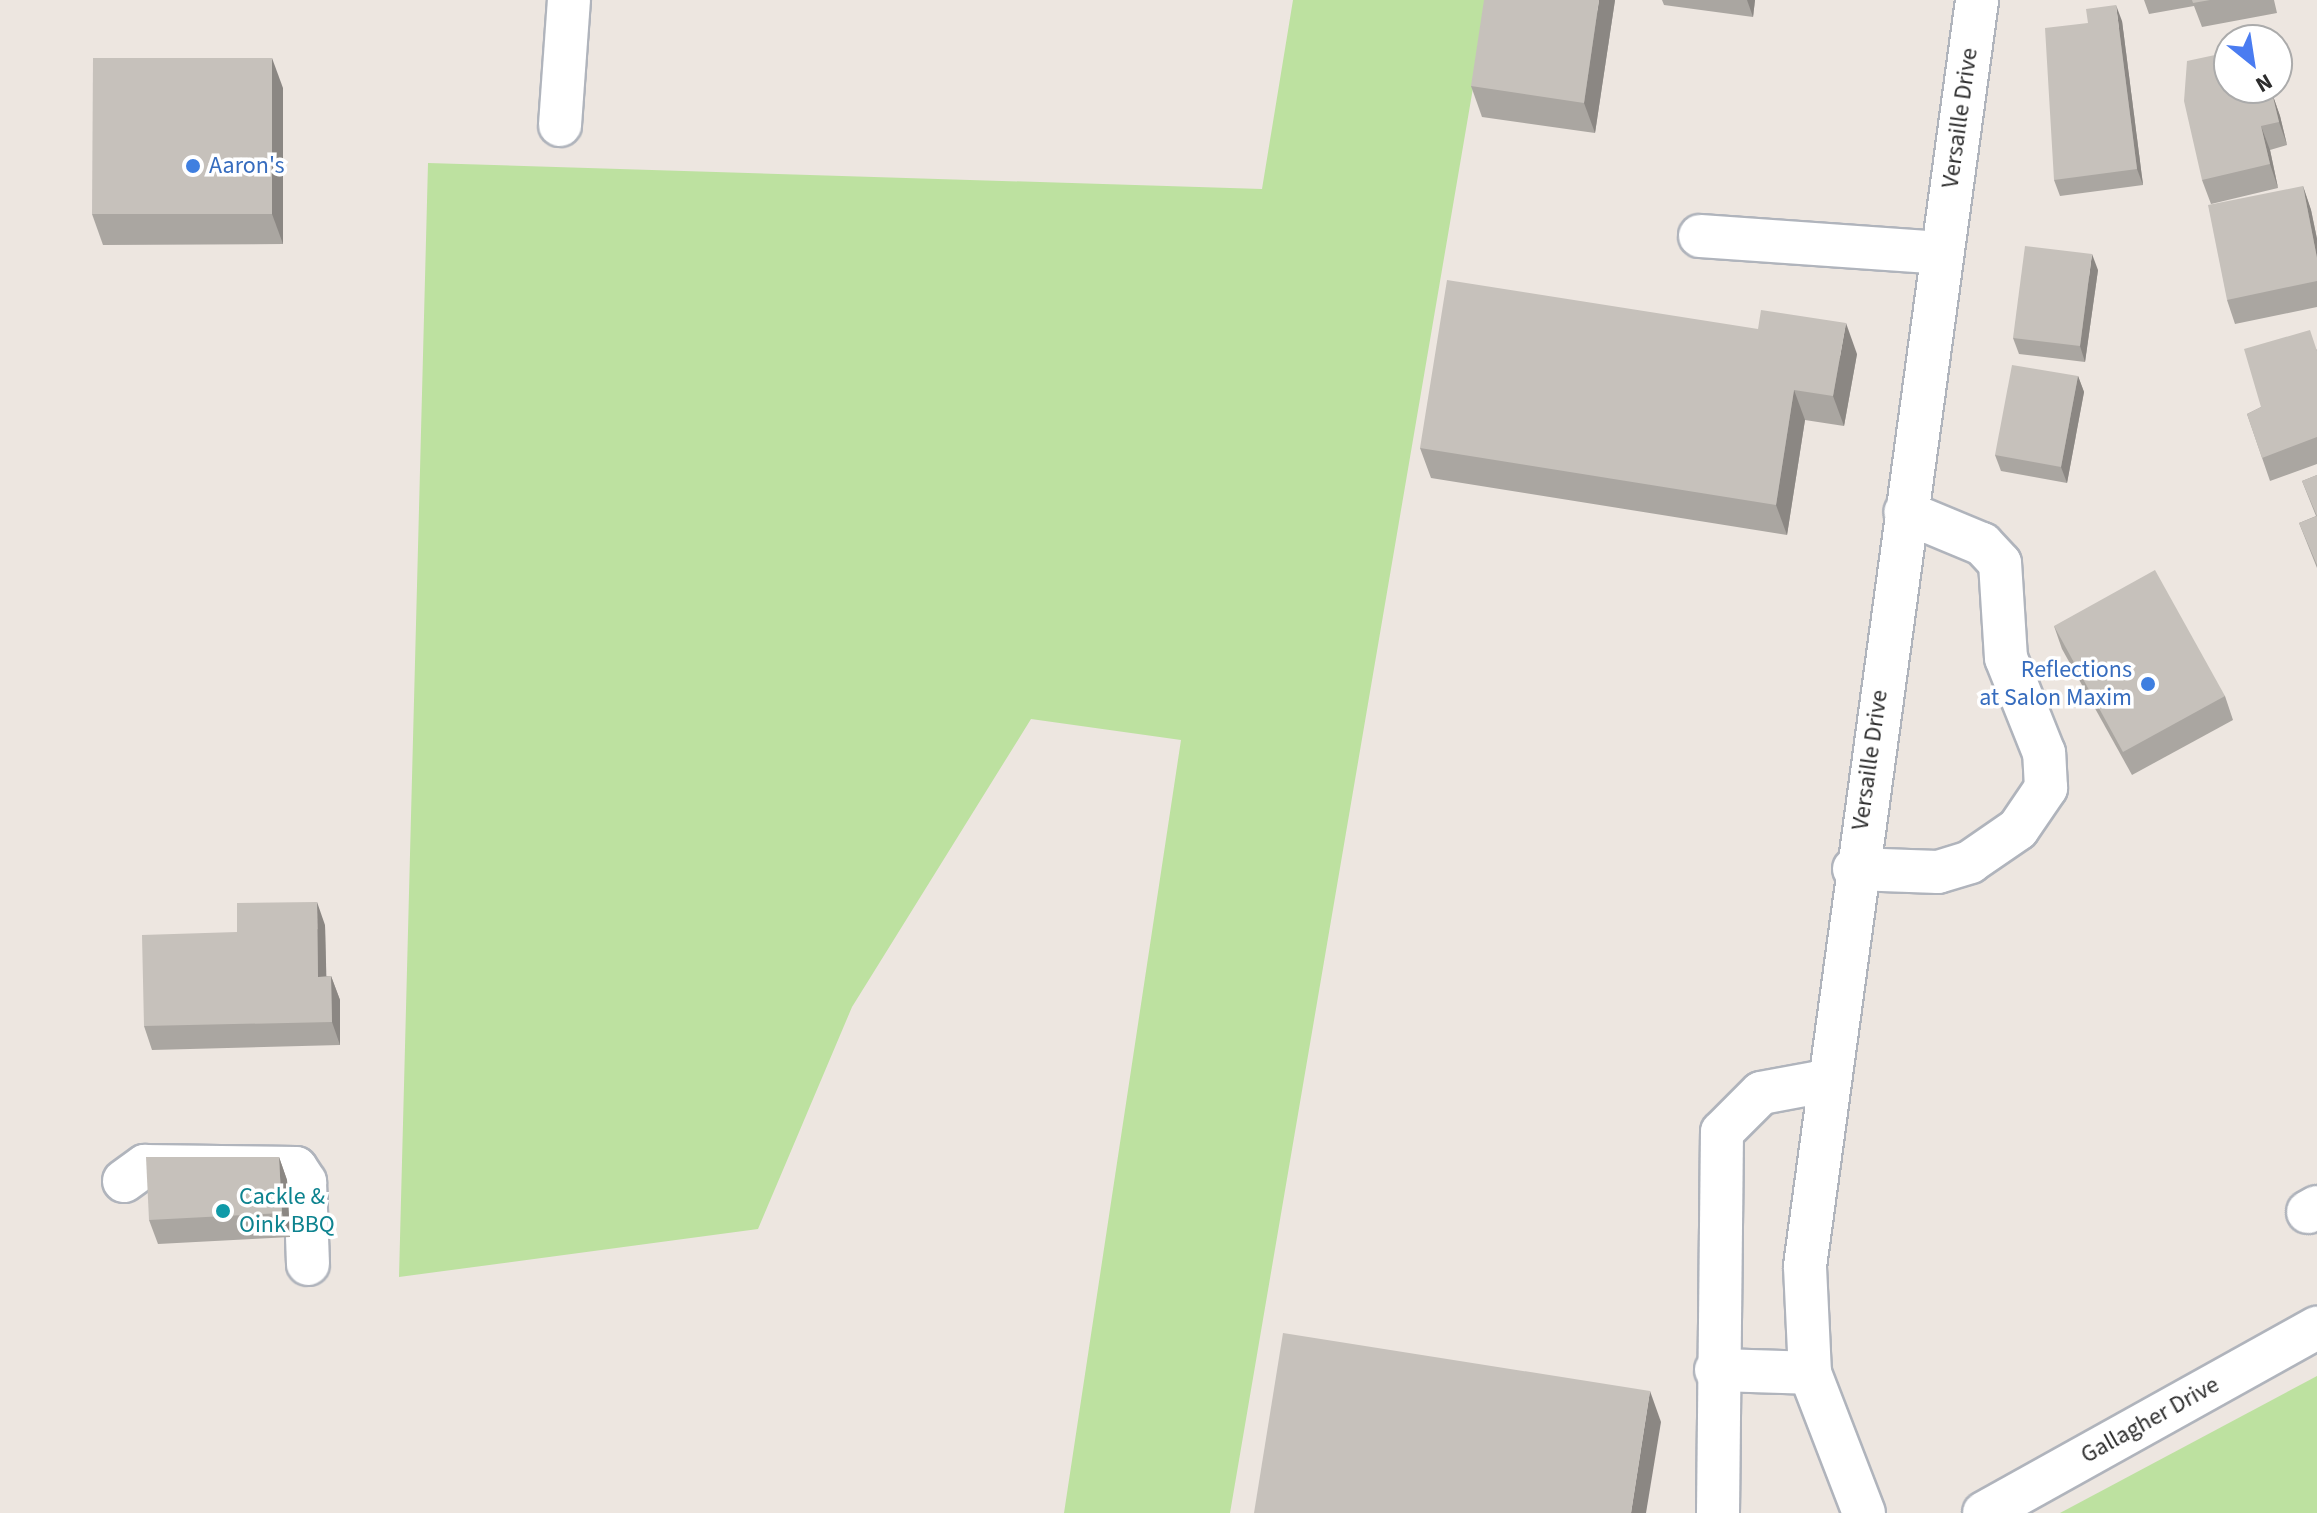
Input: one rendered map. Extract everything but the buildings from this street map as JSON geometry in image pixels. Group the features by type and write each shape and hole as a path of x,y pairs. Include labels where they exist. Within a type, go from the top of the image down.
{"street":[{"path":"560,125 569,0"},
{"name":"Versaille Drive","path":"1864,1513 1810,1373 1805,1266 1825,1081 1977,0"},
{"path":"1700,236 1941,253"},
{"path":"1854,869 1938,872 1970,862 2018,829 2046,788 2044,753 2006,658 2000,563 1982,544 1905,512"},
{"path":"1718,1513 1716,1370 1722,1132 1761,1093 1825,1081"},
{"path":"124,1181 145,1166 296,1168 305,1182 308,1264"},
{"name":"Gallagher Drive","path":"1984,1513 2317,1328"},
{"path":"1716,1370 1810,1373"}],"green space":[{"path":"1293,0 1488,0 1230,1513 1064,1513 1181,740 1031,719 852,1007 758,1229 399,1277 428,163 1262,189"},
{"path":"2317,1376 2317,1513 2060,1513"}],"place":[{"name":"Aaron's","path":"193,166"},
{"name":"Reflections at Salon Maxim","path":"2148,684"},
{"name":"Cackle & Oink BBQ","path":"223,1211"}]}
